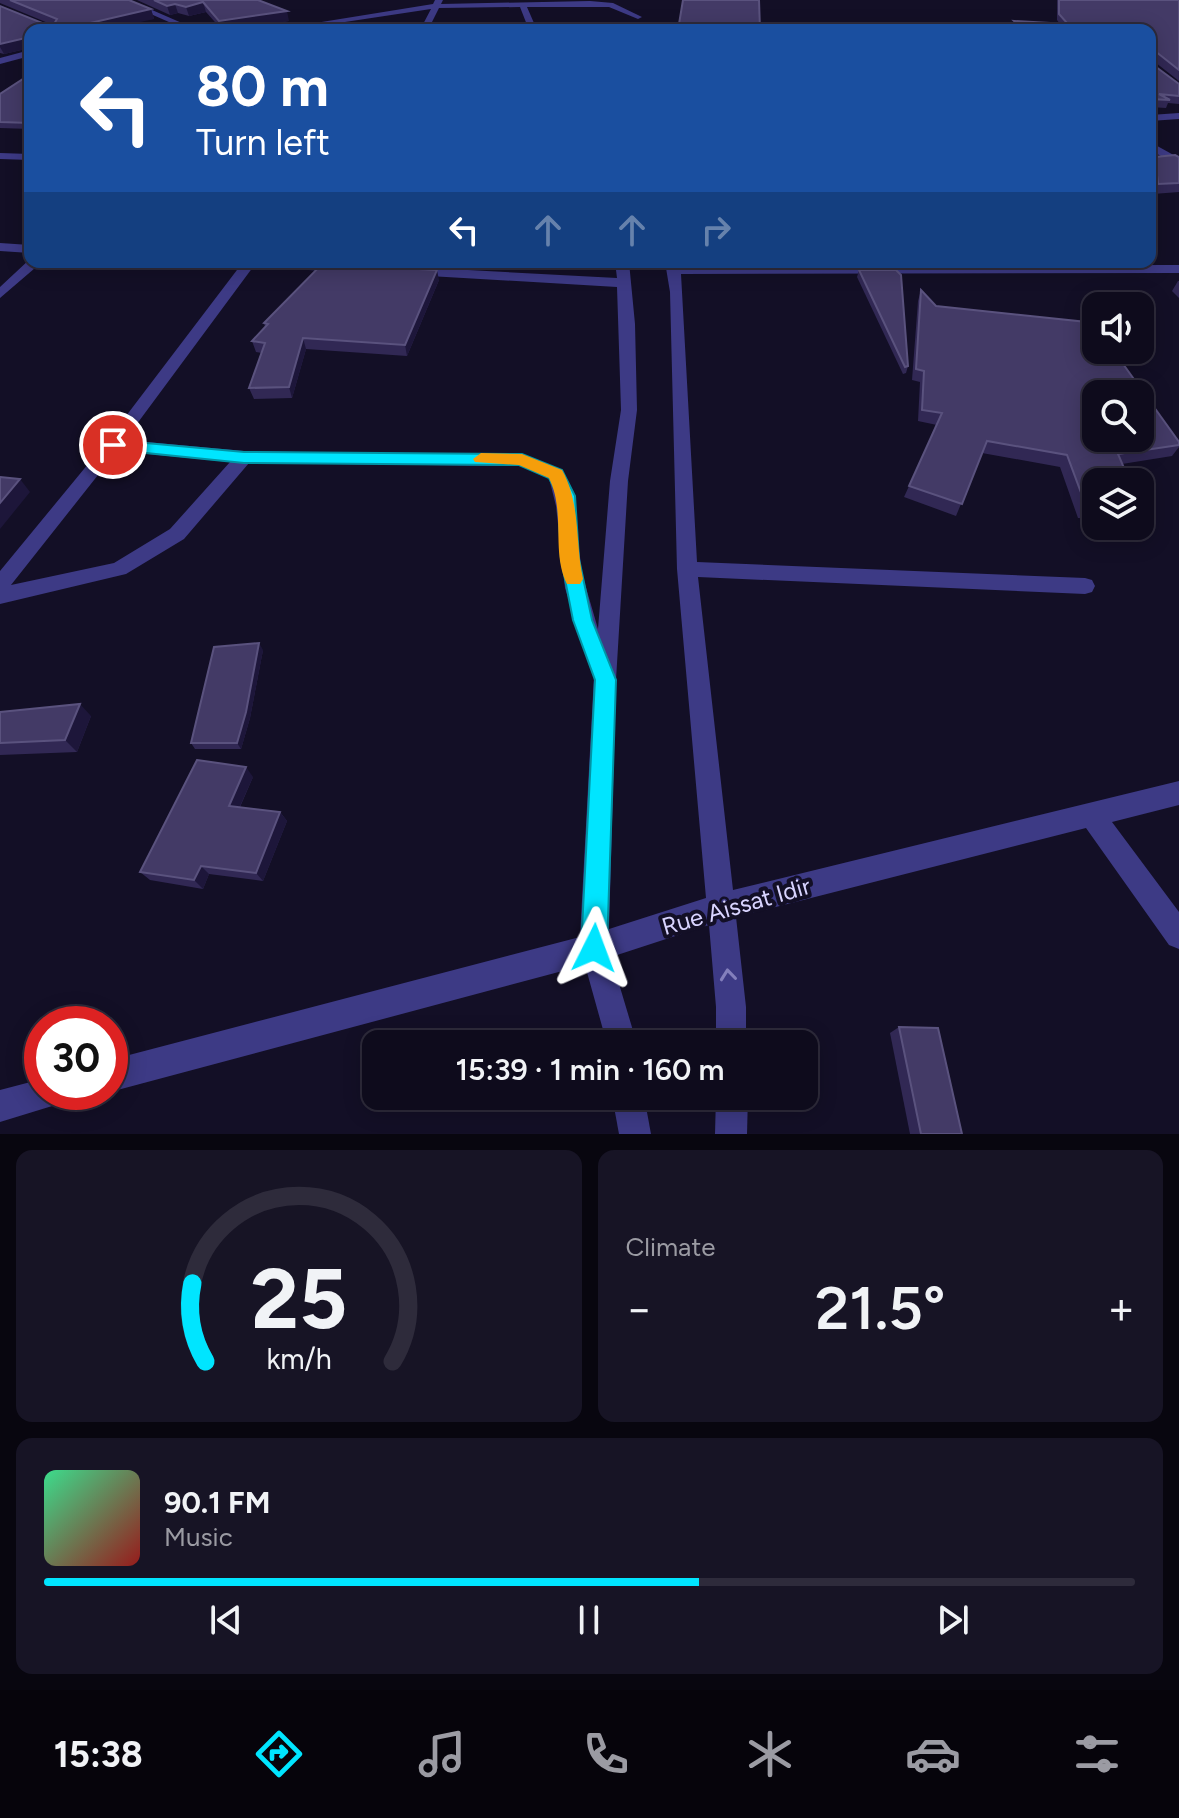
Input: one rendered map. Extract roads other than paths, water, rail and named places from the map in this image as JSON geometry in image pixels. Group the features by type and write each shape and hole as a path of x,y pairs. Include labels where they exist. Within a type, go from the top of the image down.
{"street":[{"path":"123,0 180,24"},
{"path":"427,24 437,3"},
{"path":"311,24 437,3 522,3 610,5 638,13 639,24"},
{"path":"522,3 531,24"},
{"path":"340,24 346,18"},
{"path":"0,61 24,55"},
{"path":"1156,118 1179,116"},
{"path":"1156,149 1179,163"},
{"path":"0,156 24,157"},
{"path":"0,247 24,249"},
{"path":"0,294 28,268"},
{"path":"0,585 113,445 246,268"},
{"path":"343,268 359,269"},
{"path":"673,268 677,292 687,569 731,1030"},
{"path":"1007,268 1174,269 1179,280"},
{"path":"390,270 623,272 629,410 619,481 605,680 594,948 618,1030"},
{"path":"113,445 244,457 522,460 556,474 566,496 570,559 583,620 605,680"},
{"path":"0,596 119,569 177,534 244,457"},
{"path":"687,569 1085,586"},
{"name":"Rue Aissat Idir","path":"128,1071 594,948 721,907 1179,793"},
{"path":"1091,814 1179,935"},
{"path":"0,1106 24,1099"},
{"path":"631,1110 635,1134"},
{"path":"731,1134 732,1110"}]}
